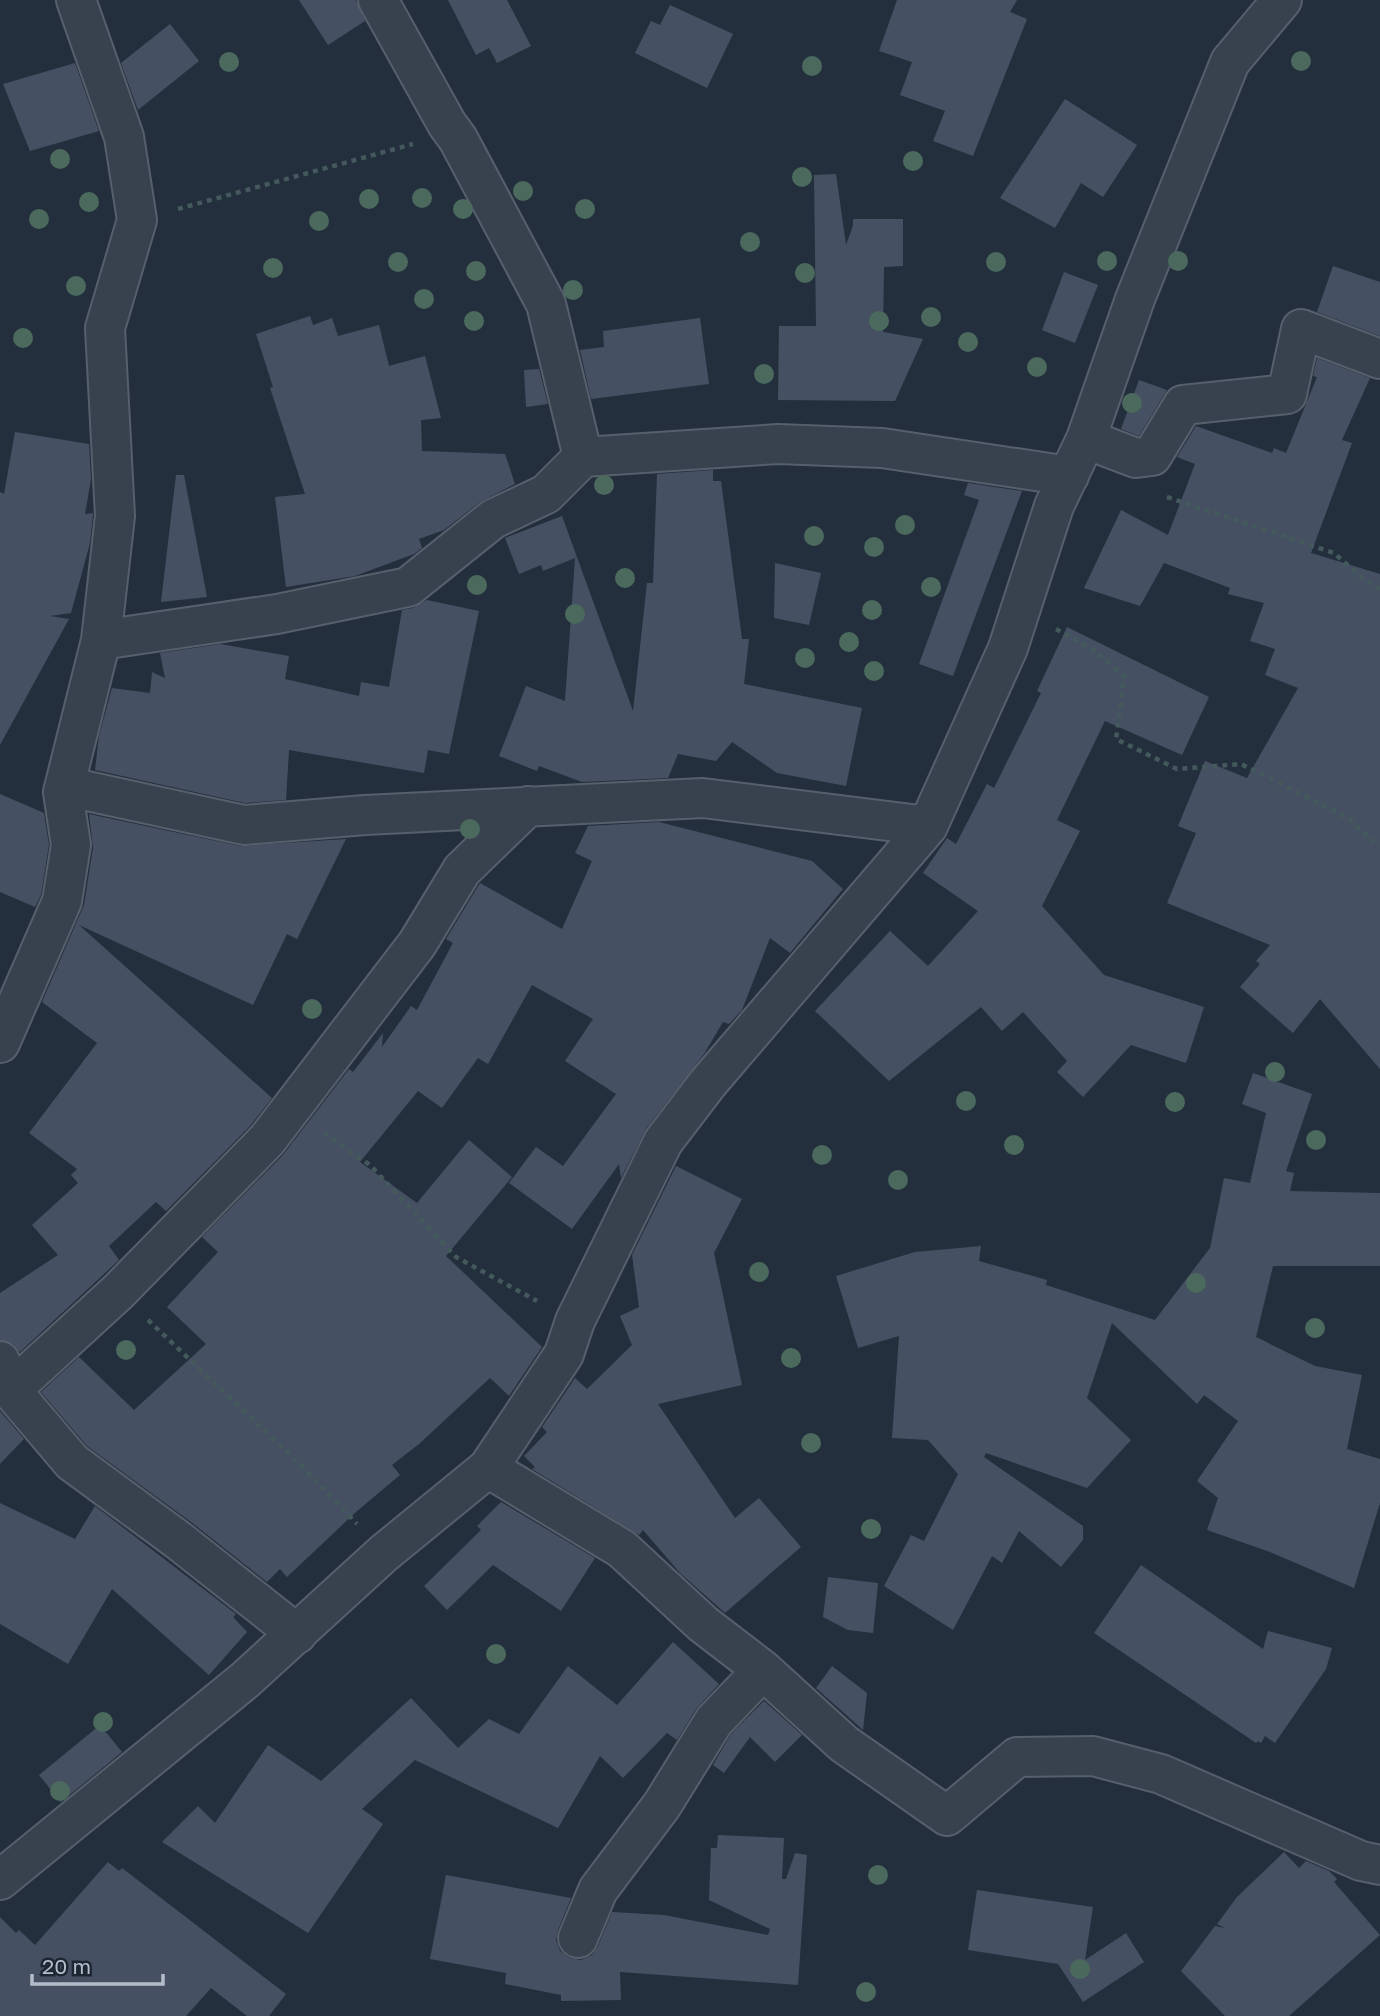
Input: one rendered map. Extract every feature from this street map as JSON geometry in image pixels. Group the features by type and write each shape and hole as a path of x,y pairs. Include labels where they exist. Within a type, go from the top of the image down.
{"street":[{"path":"0,1043 62,901 71,845 63,792 101,640 115,516 105,328 137,220 124,136 76,0"},
{"path":"378,0 458,139 546,304 583,457"},
{"path":"0,1880 246,1680 384,1553 488,1468 564,1354 575,1321 663,1142 708,1083 928,827 1008,648 1054,506 1086,439 1135,299 1230,62 1280,1"},
{"path":"1086,439 1136,458 1152,456 1183,405 1287,394 1301,329 1380,359"},
{"path":"101,640 278,614 408,587 493,519 546,494 583,457 778,444 882,447 1069,476"},
{"path":"63,792 78,789 244,825 528,806 703,798 928,827"},
{"path":"297,1634 178,1540 72,1462 5,1376 118,1292 267,1140 416,944 462,870 528,806"},
{"path":"488,1468 622,1549 703,1623 762,1670 844,1744 947,1816 1017,1757 1093,1756 1161,1774 1361,1861 1380,1865"},
{"path":"578,1938 598,1891 662,1805 714,1721 762,1670"}],"path":[{"path":"137,220 428,140 447,124"},
{"path":"1165,496 1334,553 1380,589"},
{"path":"1021,611 1094,650 1124,676 1116,739 1177,769 1241,764 1350,819 1380,845"},
{"path":"290,1110 370,1165 456,1257 575,1321"},
{"path":"118,1292 300,1464 384,1553"}],"building":[{"path":"299,0 356,0 365,21 328,45"},
{"path":"448,0 507,0 531,46 497,63 489,48 476,55"},
{"path":"897,0 1017,0 1010,12 1027,19 973,156 933,141 945,111 900,95 912,62 879,51"},
{"path":"670,5 733,34 707,88 635,53 651,21 660,25"},
{"path":"170,24 199,61 138,110 121,63"},
{"path":"75,63 99,131 30,151 3,84"},
{"path":"1065,99 1137,145 1103,197 1081,183 1055,228 1000,198"},
{"path":"836,174 846,245 853,219 903,219 903,266 884,267 883,332 923,339 895,401 778,400 779,326 816,326 814,175"},
{"path":"1333,266 1380,282 1380,336 1317,312"},
{"path":"1064,272 1098,285 1075,343 1042,330"},
{"path":"310,316 313,325 332,318 338,336 379,325 389,366 425,356 441,418 421,420 422,451 505,454 515,484 480,502 444,530 419,539 422,548 414,554 355,576 286,587 275,497 305,494 270,388 273,387 256,334"},
{"path":"700,318 709,384 591,399 580,350 604,347 603,331"},
{"path":"1317,358 1370,378 1342,440 1352,443 1311,553 1380,574 1380,1069 1320,999 1293,1033 1240,987 1260,964 1256,961 1270,945 1167,903 1196,833 1178,826 1205,761 1247,778 1298,688 1265,675 1275,649 1250,641 1264,603 1228,594 1230,588 1164,563 1140,606 1084,588 1121,510 1168,535 1195,464 1177,457 1196,426 1272,453 1274,448 1286,453 1317,377 1313,376"},
{"path":"539,369 548,404 526,407 524,370"},
{"path":"1139,380 1167,390 1139,436 1121,429"},
{"path":"15,432 89,444 91,479 85,514 93,515 90,543 71,613 50,616 69,619 0,745 0,492 4,494"},
{"path":"713,470 713,481 721,481 742,639 749,639 744,684 862,708 846,786 777,773 732,742 716,761 678,754 668,778 582,782 539,766 537,771 499,756 526,686 565,701 575,558 543,571 541,565 519,574 505,538 562,516 633,711 647,583 653,583 657,474"},
{"path":"176,475 184,475 207,597 161,602"},
{"path":"968,483 1022,491 953,676 919,664 979,500 964,495"},
{"path":"775,563 821,573 809,625 774,618"},
{"path":"427,600 479,611 449,754 428,750 424,773 289,750 286,800 245,803 95,770 99,736 112,688 150,693 152,672 165,678 160,653 220,644 289,656 285,679 359,696 361,682 389,687 402,610 413,608"},
{"path":"1067,627 1209,697 1182,755 1105,721 1057,820 1080,831 1042,906 1104,975 1204,1007 1186,1063 1131,1045 1083,1097 1057,1072 1067,1061 1023,1012 1002,1031 981,1007 889,1081 815,1011 890,931 928,966 978,911 923,873 947,838 956,844 987,784 994,788 1041,693 1037,691"},
{"path":"0,794 44,813 49,845 41,895 35,907 0,892"},
{"path":"89,814 240,846 346,839 297,939 287,934 253,1005 79,925 272,1098 250,1126 166,1211 156,1202 109,1246 119,1260 20,1352 13,1344 0,1340 0,1293 58,1255 32,1225 78,1183 71,1175 77,1169 29,1133 97,1043 42,1002 84,905 93,848"},
{"path":"659,822 812,861 843,889 790,953 770,938 742,1010 729,1024 723,1022 704,1054 646,1129 621,1178 619,1164 572,1229 509,1183 536,1147 563,1166 616,1094 565,1061 593,1019 532,985 488,1064 478,1058 442,1108 418,1091 360,1162 417,1203 469,1140 512,1177 446,1256 542,1347 509,1396 490,1378 419,1444 392,1465 400,1475 287,1577 280,1569 267,1582 87,1446 41,1392 79,1357 134,1410 206,1344 167,1307 218,1252 202,1237 283,1155 349,1069 353,1072 383,1033 382,1047 411,1006 417,1010 453,943 446,939 480,883 562,929 592,861 575,853 588,826"},
{"path":"1253,1073 1312,1094 1286,1171 1294,1173 1290,1191 1380,1193 1380,1266 1273,1266 1256,1337 1315,1366 1362,1375 1347,1449 1380,1459 1380,1503 1354,1588 1270,1552 1207,1530 1218,1498 1197,1481 1238,1421 1204,1395 1197,1404 1112,1323 1087,1398 1131,1440 1087,1488 986,1453 984,1457 1083,1526 1083,1540 1061,1567 1019,1531 1002,1563 992,1556 953,1630 884,1586 911,1535 924,1541 958,1474 928,1440 892,1438 899,1336 858,1348 836,1276 915,1252 981,1246 979,1261 1047,1280 1046,1285 1155,1320 1210,1248 1224,1178 1250,1183 1266,1113 1242,1104"},
{"path":"676,1166 742,1199 714,1253 742,1385 658,1404 735,1518 759,1498 801,1547 725,1613 680,1573 643,1530 639,1535 532,1469 535,1467 524,1456 547,1432 542,1427 575,1378 587,1389 632,1345 620,1316 639,1307 632,1255"},
{"path":"0,1411 24,1439 0,1464"},
{"path":"501,1502 595,1558 561,1611 493,1565 447,1610 424,1586 481,1530 477,1526"},
{"path":"0,1503 75,1539 95,1506 236,1614 233,1617 247,1632 209,1675 112,1589 68,1664 0,1624"},
{"path":"1141,1565 1263,1649 1268,1631 1332,1648 1326,1669 1275,1743 1265,1736 1261,1743 1256,1743 1094,1633"},
{"path":"828,1577 878,1583 873,1633 848,1630 823,1617"},
{"path":"673,1642 719,1684 696,1709 677,1740 667,1733 623,1778 600,1756 558,1828 415,1760 362,1809 383,1824 308,1933 162,1842 198,1806 215,1823 268,1745 321,1781 411,1698 458,1748 489,1719 519,1734 568,1666 617,1705"},
{"path":"832,1666 867,1693 863,1730 816,1688"},
{"path":"764,1701 802,1735 775,1762 750,1737 724,1773 713,1765 731,1734"},
{"path":"100,1725 122,1752 61,1802 39,1775"},
{"path":"718,1835 784,1838 782,1879 786,1879 795,1853 807,1855 798,1985 620,1972 621,2000 561,2001 561,1995 505,1984 506,1973 430,1959 446,1875 571,1898 556,1940 560,1951 570,1958 581,1960 592,1955 612,1912 664,1915 768,1935 770,1929 709,1900 711,1848 717,1848"},
{"path":"1284,1852 1299,1868 1306,1861 1329,1871 1337,1879 1334,1882 1380,1935 1289,2016 1225,2016 1181,1971 1215,1926 1225,1928 1217,1924 1237,1897"},
{"path":"108,1862 119,1871 122,1868 286,1994 269,2016 247,2016 211,1988 186,2016 0,2016 0,1917 16,1933 19,1930 35,1945"},
{"path":"977,1890 1093,1907 1085,1960 1126,1933 1144,1962 1083,2002 1058,1964 968,1950"}]}
